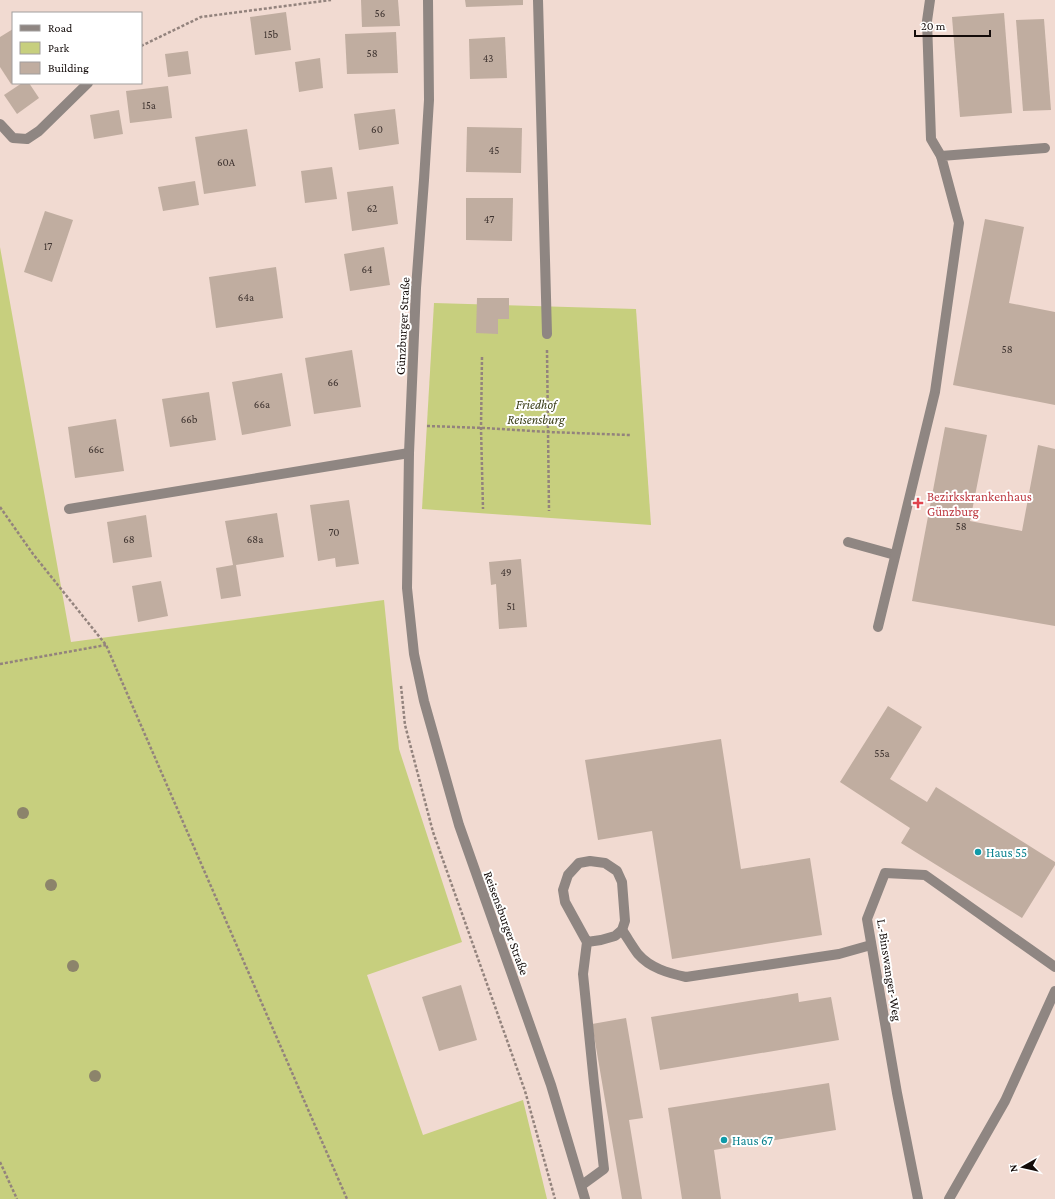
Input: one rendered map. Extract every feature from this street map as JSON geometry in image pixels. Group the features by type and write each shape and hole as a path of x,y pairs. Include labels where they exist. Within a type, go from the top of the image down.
{"street":[{"name":"Günzburger Straße","path":"414,654 407,588 409,453 416,288 429,100 428,0"},
{"path":"538,0 547,334"},
{"path":"878,627 935,392 959,223 941,156 931,139 927,21 930,0"},
{"path":"0,124 13,138 27,139 39,131 87,84"},
{"path":"941,156 1045,148"},
{"path":"69,509 409,453"},
{"path":"848,542 895,555"},
{"name":"Reisensburger Straße","path":"414,654 424,701 459,825 551,1085 585,1199"},
{"path":"582,1185 604,1170 583,974 587,942 565,902 563,890 568,875 579,863 590,861 605,864 617,871 622,882 625,921 622,930 615,936 587,942"},
{"name":"L.-Binswanger-Weg","path":"918,1199 897,1093 867,919 885,873 925,875 1055,967"},
{"path":"622,930 638,954 650,965 668,973 686,977 839,954 871,944"},
{"path":"949,1199 1006,1101 1055,990"}],"path":[{"path":"142,46 201,18 331,0"},
{"path":"547,334 549,511"},
{"path":"482,357 481,428 483,508"},
{"path":"411,425 548,432 630,434"},
{"path":"0,507 33,554 106,645 347,1199"},
{"path":"0,664 106,645"},
{"path":"400,686 405,725 433,832 525,1091 555,1199"},
{"path":"0,1162 17,1199"}],"green space":[{"path":"0,247 71,642 384,600 399,749 462,942 367,975 423,1135 523,1100 547,1199 0,1199"},
{"name":"Friedhof Reisensburg","path":"434,303 636,309 651,525 422,509"}],"building":[{"path":"361,0 398,0 400,26 362,27"},
{"path":"465,0 523,0 523,5 466,7"},
{"path":"286,12 291,50 255,55 250,17"},
{"path":"1004,13 1012,113 960,117 952,17"},
{"path":"1044,19 1051,110 1023,111 1016,20"},
{"path":"12,30 11,84 0,67 0,37"},
{"path":"396,32 398,73 347,74 345,34"},
{"path":"505,37 507,78 470,79 469,39"},
{"path":"188,51 191,74 168,77 165,54"},
{"path":"320,58 323,88 299,92 295,62"},
{"path":"20,84 30,84 39,98 17,114 4,95"},
{"path":"168,86 172,118 130,123 126,91"},
{"path":"395,109 399,144 359,150 354,114"},
{"path":"119,110 123,134 94,139 90,115"},
{"path":"467,127 522,128 521,173 466,172"},
{"path":"247,129 256,186 204,194 195,137"},
{"path":"332,167 337,199 305,203 301,171"},
{"path":"195,181 199,205 163,211 158,187"},
{"path":"393,186 398,224 352,231 347,192"},
{"path":"466,198 513,198 512,241 466,240"},
{"path":"45,211 73,220 52,282 24,272"},
{"path":"985,219 1024,227 1009,303 1055,312 1055,405 953,385"},
{"path":"384,247 390,285 350,291 344,254"},
{"path":"276,267 283,318 216,328 209,277"},
{"path":"477,298 509,298 509,319 498,319 498,334 476,333"},
{"path":"352,350 361,407 314,414 305,358"},
{"path":"282,373 291,426 242,435 232,382"},
{"path":"209,392 216,440 170,447 162,399"},
{"path":"116,419 124,471 75,478 68,427"},
{"path":"945,427 987,435 970,521 1022,531 1038,445 1055,449 1055,626 912,601"},
{"path":"349,500 359,564 336,567 335,558 318,561 310,505"},
{"path":"277,513 284,557 236,565 241,596 221,599 216,568 233,565 225,521"},
{"path":"146,515 152,557 113,563 107,522"},
{"path":"521,559 527,627 499,629 496,584 491,585 489,562"},
{"path":"161,581 168,616 138,622 132,586"},
{"name":"Haus 55","path":"888,706 922,727 890,779 927,802 936,787 1055,862 1055,865 1022,918 901,843 910,828 840,782"},
{"path":"721,739 741,869 810,858 822,935 672,959 652,831 598,840 585,760"},
{"path":"461,985 477,1040 439,1051 422,997"},
{"path":"798,993 799,1002 831,997 839,1040 660,1070 651,1017"},
{"path":"626,1018 643,1118 629,1120 642,1199 622,1199 592,1024"},
{"name":"Haus 67","path":"829,1083 836,1130 714,1150 721,1199 682,1199 668,1108"}],"place":[{"name":"Bezirkskrankenhaus Günzburg","path":"918,503"},
{"name":"Haus 55","path":"978,852"},
{"name":"Haus 67","path":"724,1140"}]}
